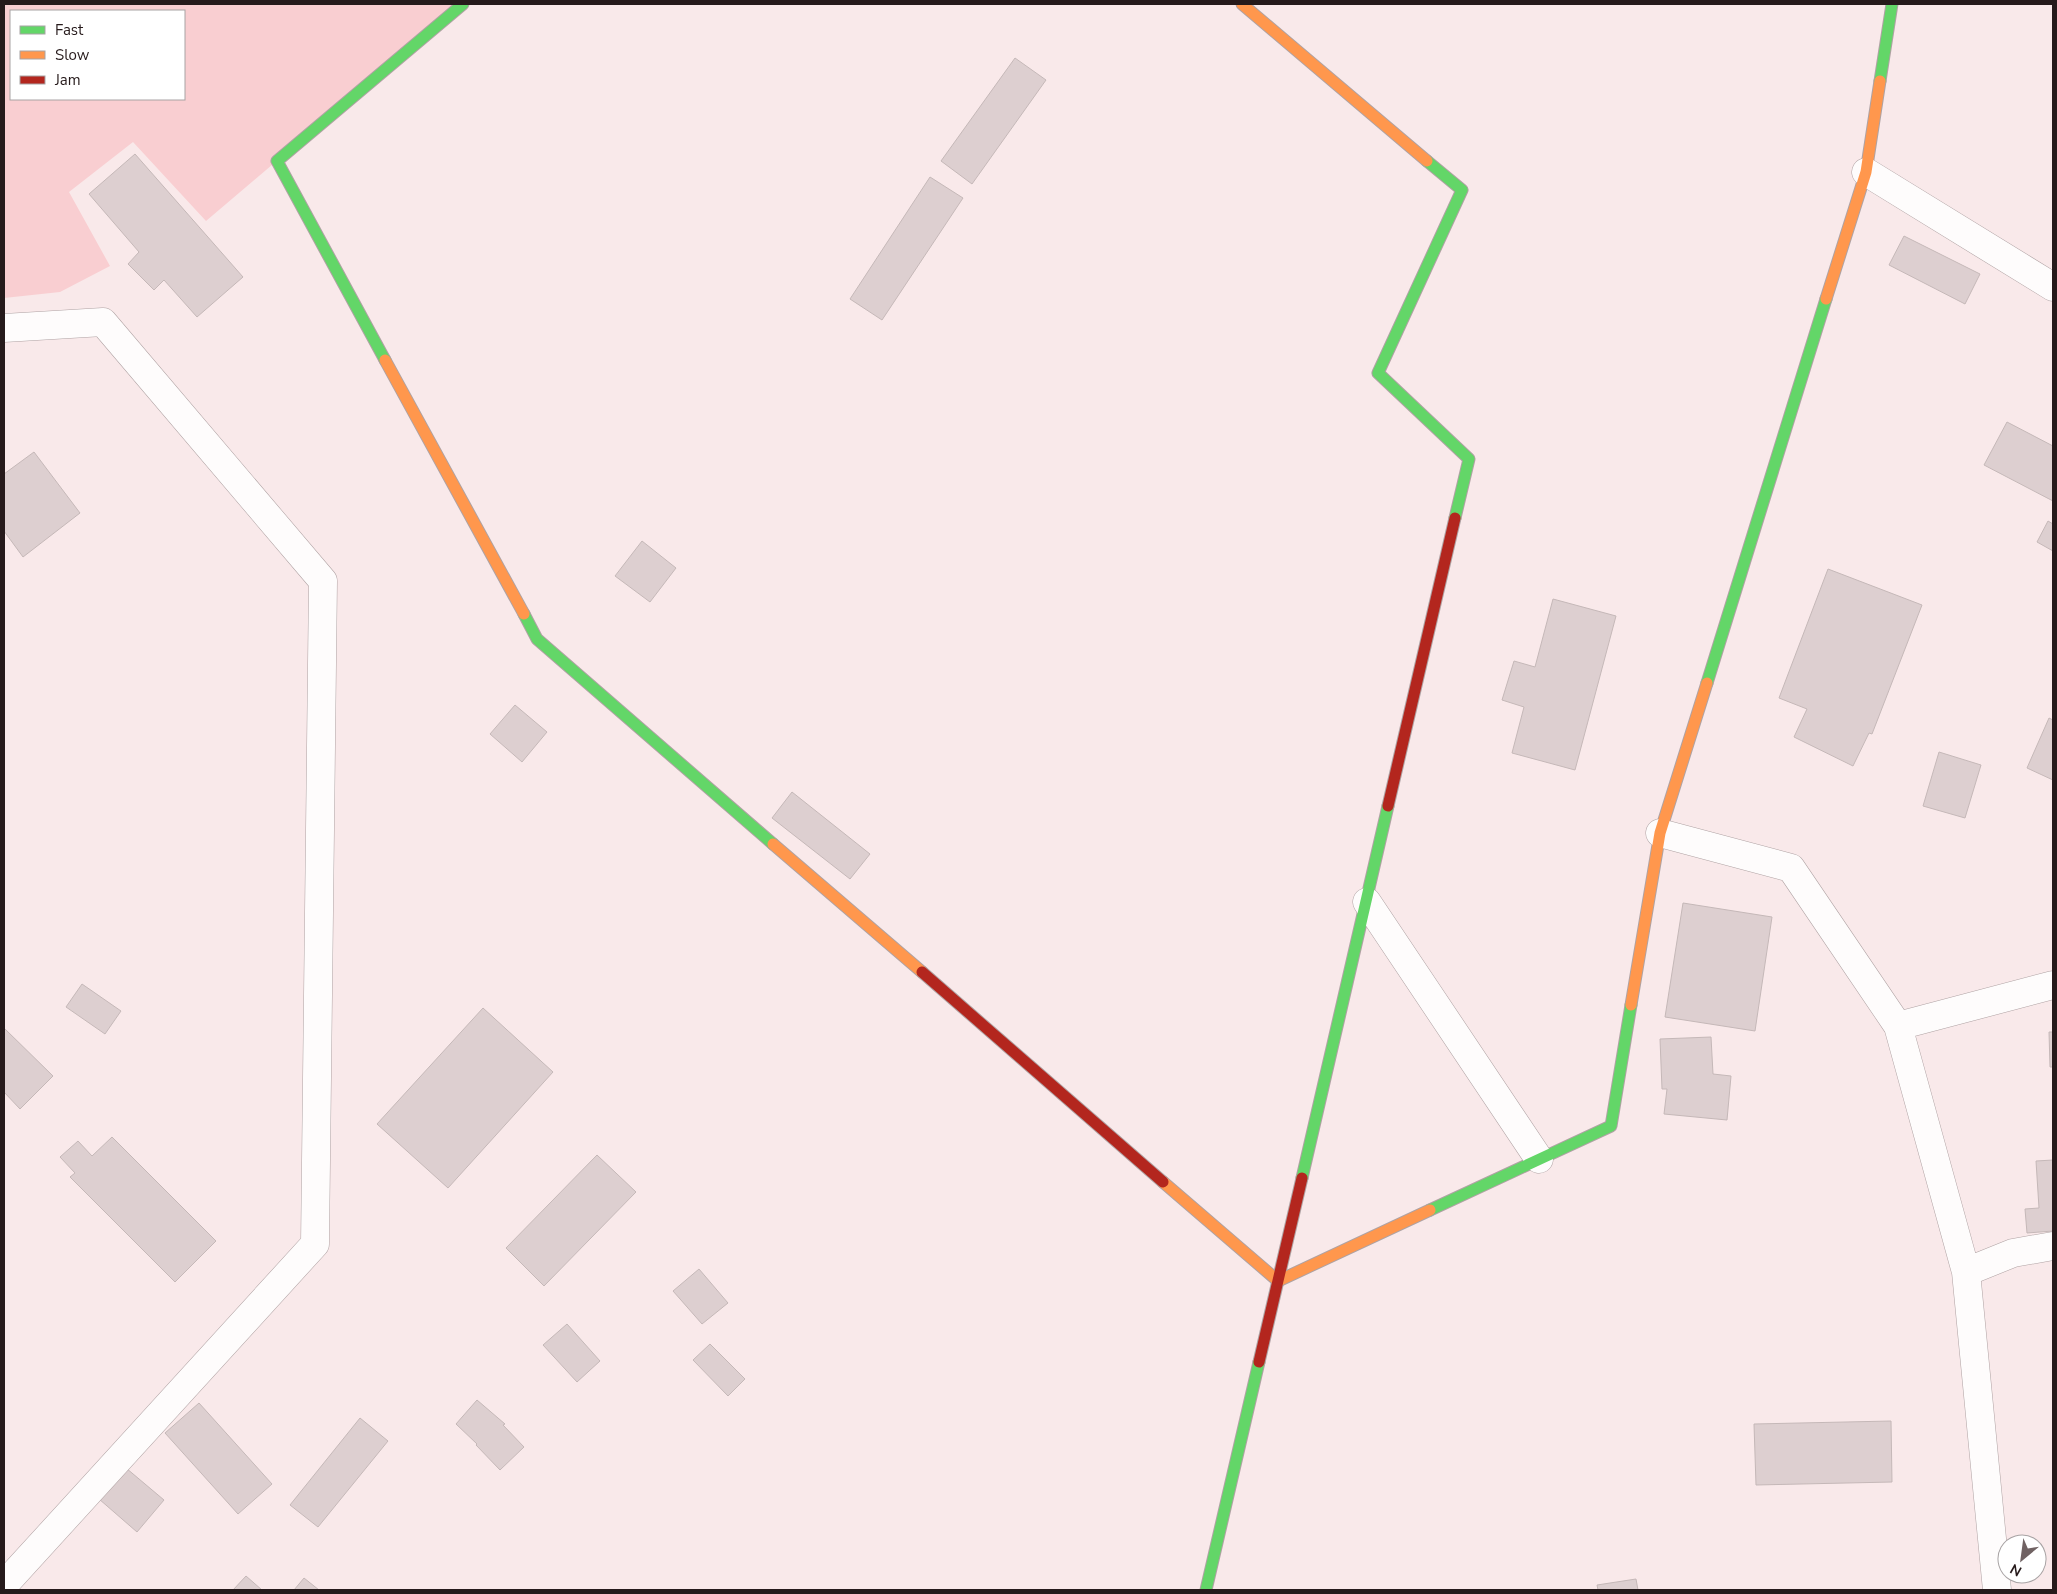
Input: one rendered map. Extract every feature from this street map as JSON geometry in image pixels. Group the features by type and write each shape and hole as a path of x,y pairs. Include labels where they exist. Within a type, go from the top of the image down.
{"street":[{"path":"463,4 277,161 537,639 1278,1281"},
{"path":"1206,1590 1469,460 1378,372 1462,190 1242,4"},
{"path":"1278,1281 1611,1126 1660,833 1866,172 1892,4"},
{"path":"1866,172 2053,287"},
{"path":"4,328 102,322 324,581 315,1244 4,1585"},
{"path":"1660,833 1791,868 1898,1026 1966,1272 1996,1590"},
{"path":"1367,902 1539,1159"},
{"path":"1898,1026 2053,985"},
{"path":"1966,1272 2013,1254 2053,1246"}],"shaded area":[{"path":"4,4 461,4 206,221 133,142 69,192 110,266 60,292 4,298"}],"building":[{"path":"1015,58 1046,80 972,184 941,161"},
{"path":"135,154 243,277 197,317 164,280 154,290 128,264 139,252 89,194"},
{"path":"930,177 963,198 882,320 850,299"},
{"path":"1904,236 1980,274 1965,304 1889,265"},
{"path":"2007,422 2053,446 2053,501 1984,465"},
{"path":"34,452 80,513 23,557 4,531 4,474"},
{"path":"2048,521 2053,524 2053,551 2037,542"},
{"path":"642,541 676,568 650,602 615,576"},
{"path":"1828,569 1922,605 1872,734 1869,733 1853,766 1794,737 1807,709 1779,698"},
{"path":"1553,599 1616,616 1575,770 1512,753 1524,707 1502,700 1514,661 1535,667"},
{"path":"515,705 547,732 522,762 490,734"},
{"path":"2049,718 2053,720 2053,780 2027,768"},
{"path":"1939,752 1981,765 1965,818 1923,806"},
{"path":"792,792 870,854 850,879 772,818"},
{"path":"1683,903 1772,917 1755,1031 1665,1017"},
{"path":"82,984 121,1011 105,1034 66,1007"},
{"path":"483,1008 553,1072 448,1188 377,1124"},
{"path":"4,1028 53,1076 20,1109 4,1092"},
{"path":"2049,1032 2053,1032 2053,1067 2050,1067"},
{"path":"1711,1037 1713,1074 1731,1076 1727,1120 1664,1114 1667,1089 1662,1089 1660,1039"},
{"path":"112,1137 216,1241 175,1282 70,1177 75,1173 60,1157 78,1141 92,1156"},
{"path":"597,1155 636,1192 544,1286 506,1248"},
{"path":"2053,1160 2053,1231 2027,1233 2025,1209 2039,1208 2036,1161"},
{"path":"699,1269 728,1303 702,1324 673,1291"},
{"path":"567,1324 600,1361 577,1382 543,1345"},
{"path":"710,1344 745,1379 728,1396 693,1360"},
{"path":"477,1400 505,1424 503,1425 524,1447 500,1470 456,1424"},
{"path":"199,1403 272,1484 238,1514 165,1433"},
{"path":"360,1418 388,1441 318,1527 290,1505"},
{"path":"1891,1421 1892,1482 1756,1485 1754,1424"},
{"path":"126,1468 164,1500 137,1532 99,1499"},
{"path":"246,1576 262,1590 233,1590"},
{"path":"304,1578 319,1590 294,1590"},
{"path":"1636,1579 1638,1590 1598,1590 1597,1585"}],"traffic: fast":[{"path":"385,360 277,161 463,4"},
{"path":"1880,81 1892,4"},
{"path":"1427,161 1462,190 1378,373 1469,459 1455,518"},
{"path":"1707,683 1826,299"},
{"path":"524,614 537,639 773,844"},
{"path":"1302,1178 1388,806"},
{"path":"1430,1210 1611,1126 1631,1005"},
{"path":"1206,1590 1259,1362"}],"traffic: slow":[{"path":"1242,4 1427,161"},
{"path":"1826,299 1866,172 1880,81"},
{"path":"385,360 524,614"},
{"path":"1631,1005 1660,833 1707,683"},
{"path":"773,844 922,972"},
{"path":"1163,1182 1278,1281 1430,1210"}],"traffic: jam":[{"path":"1388,806 1455,518"},
{"path":"922,972 1163,1182"},
{"path":"1259,1362 1302,1178"}]}
